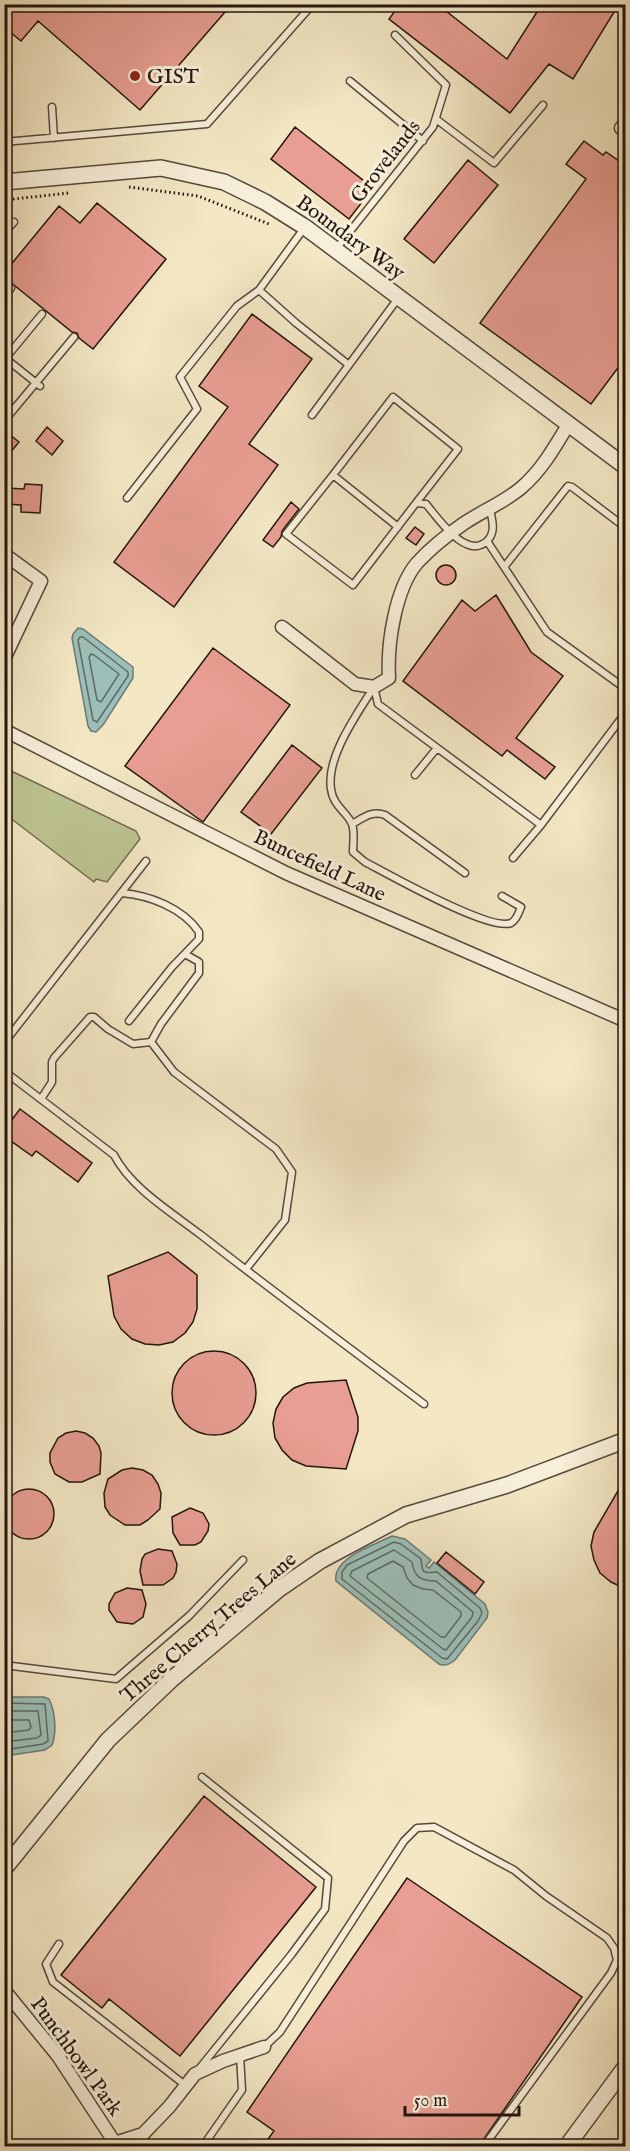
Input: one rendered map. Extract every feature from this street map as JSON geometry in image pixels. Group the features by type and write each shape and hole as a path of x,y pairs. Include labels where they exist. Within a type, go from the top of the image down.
{"street":[{"name":"Boundary Way","path":"4,182 161,168 224,182 265,202 302,231 336,249 626,467"},
{"path":"282,627 355,684 374,687 389,678 388,661 395,618 402,592 416,565 451,533 523,487 545,461 568,425"},
{"path":"4,554 41,580 4,659"},
{"name":"Buncefield Lane","path":"4,730 286,873 626,1020"},
{"name":"Three Cherry Trees Lane","path":"4,1869 108,1740 172,1679 279,1589 320,1561 406,1515 436,1504 507,1485 626,1440"},
{"name":"Punchbowl Park","path":"4,1990 58,2055 116,2145 143,2134 169,2107 195,2074 264,2047"},
{"path":"567,2146 626,2066"}],"lane":[{"path":"4,142 207,124 314,4"},
{"name":"Grovelands","path":"336,249 433,127 446,85 395,35"},
{"path":"350,81 423,141"},
{"path":"436,119 494,164 543,105"},
{"path":"52,107 54,138"},
{"path":"4,233 14,222"},
{"path":"127,498 197,409 180,377 237,306 259,290 302,231"},
{"path":"4,296 12,288"},
{"path":"259,290 349,365"},
{"path":"312,415 399,297"},
{"path":"38,384 5,359 42,314"},
{"path":"4,421 38,384 74,337"},
{"path":"393,397 458,449 416,503 353,585 286,534 393,397"},
{"path":"333,475 398,527"},
{"path":"505,566 568,486 626,528"},
{"path":"416,503 426,504 451,533 467,546 479,547 493,533 490,509"},
{"path":"487,541 547,632 626,689"},
{"path":"374,687 378,704 541,825"},
{"path":"374,687 355,718 332,766 331,789 337,806 352,824 353,852 357,857 416,889 494,923 511,923 516,919 521,907 502,896"},
{"path":"513,858 541,825 626,712"},
{"path":"415,775 437,748"},
{"path":"352,824 372,813 379,812 465,873"},
{"path":"4,1043 146,861"},
{"path":"121,893 156,900 195,925 200,932 199,939 172,967 129,1021"},
{"path":"151,1042 161,1024 199,973 199,962 185,954"},
{"path":"41,1098 52,1082 54,1058 90,1017 94,1017 108,1029 133,1044 151,1042"},
{"path":"151,1042 174,1072 276,1149 292,1172 285,1220 246,1269"},
{"path":"4,1071 114,1155 121,1168 146,1192 424,1404"},
{"path":"4,1665 116,1679 189,1616 243,1560"},
{"path":"195,2074 325,1909 328,1878 202,1777"},
{"path":"264,2047 280,2032 404,1841 417,1828 434,1827 514,1870 546,1896 607,1938 614,1948 617,1960 611,1973 484,2146"},
{"path":"59,1944 46,1964 53,1982 185,2085"},
{"path":"203,2146 242,2090 240,2055"}],"path":[{"path":"126,186 198,196 302,231"},
{"path":"4,200 70,193"}],"green space":[{"path":"5,768 136,831 140,839 107,882 96,879 94,882 5,814"}],"water":[{"path":"78,628 83,629 133,667 133,678 103,725 96,732 91,731 88,726 72,638"},
{"path":"392,1536 405,1539 431,1560 426,1566 429,1568 434,1562 485,1604 488,1612 487,1618 455,1660 449,1664 439,1664 336,1581 337,1573 347,1559"},
{"path":"5,1697 49,1699 55,1722 52,1745 45,1750 5,1756"}],"building":[{"name":"GIST","path":"4,4 232,4 140,110 38,21 21,41 4,27"},
{"path":"400,4 437,4 507,59 542,4 619,4 573,79 549,64 510,113 389,19"},
{"path":"295,127 373,188 349,219 271,159"},
{"path":"584,141 603,155 606,152 626,166 626,357 591,404 480,323 586,179 566,164"},
{"path":"468,160 498,185 434,263 404,239"},
{"path":"97,203 166,259 93,349 79,338 77,333 72,332 4,277 4,273 59,206 80,223"},
{"path":"252,314 312,359 249,444 278,465 174,607 114,562 228,407 199,386"},
{"path":"47,427 63,441 52,455 36,441"},
{"path":"4,430 19,442 4,460"},
{"path":"25,484 42,485 40,513 21,512 21,505 6,504 7,488 24,489"},
{"path":"291,502 299,509 273,547 263,540"},
{"path":"415,527 424,534 416,545 406,538"},
{"path":"446,565 453,568 456,575 453,582 446,585 439,582 436,575 439,568"},
{"path":"496,595 531,652 563,676 516,738 555,767 545,779 507,750 502,756 403,681 462,600 475,611"},
{"path":"213,648 290,705 203,822 125,766"},
{"path":"292,745 322,768 271,834 241,812"},
{"path":"20,1109 92,1163 78,1182 36,1151 32,1156 4,1136 4,1130"},
{"path":"168,1252 197,1275 197,1309 193,1322 185,1333 173,1342 159,1345 145,1344 132,1339 121,1329 114,1316 108,1276"},
{"path":"206,1351 222,1351 238,1358 249,1369 256,1385 253,1409 244,1423 222,1435 206,1435 190,1428 179,1417 172,1401 172,1385 179,1369 190,1358"},
{"path":"346,1380 358,1417 358,1431 346,1469 306,1466 292,1460 275,1438 273,1423 276,1409 283,1397 294,1388 307,1383"},
{"path":"76,1431 93,1438 99,1446 100,1474 82,1482 69,1482 55,1474 50,1462 50,1453 58,1438"},
{"path":"132,1468 152,1475 161,1493 160,1509 140,1525 125,1525 110,1515 105,1507 104,1493 108,1479 122,1470"},
{"path":"626,1477 626,1589 611,1582 600,1573 591,1546 594,1532"},
{"path":"24,1489 34,1489 47,1496 54,1509 54,1519 47,1532 34,1539 24,1539 15,1535 8,1528 4,1519 4,1509 8,1500 15,1493"},
{"path":"190,1508 203,1513 209,1524 208,1531 201,1542 195,1545 180,1545 173,1533 172,1517"},
{"path":"158,1549 172,1551 177,1564 176,1572 173,1578 163,1585 143,1585 140,1571 142,1559 145,1554"},
{"path":"446,1552 484,1582 475,1594 437,1563"},
{"path":"127,1588 142,1590 146,1604 143,1617 133,1624 117,1622 109,1610 109,1604 115,1593"},
{"path":"204,1796 316,1887 180,2056 109,1999 102,2008 61,1975"},
{"path":"407,1878 582,1997 479,2146 263,2146 274,2131 247,2112"}],"place":[{"name":"GIST","path":"135,76"}]}
